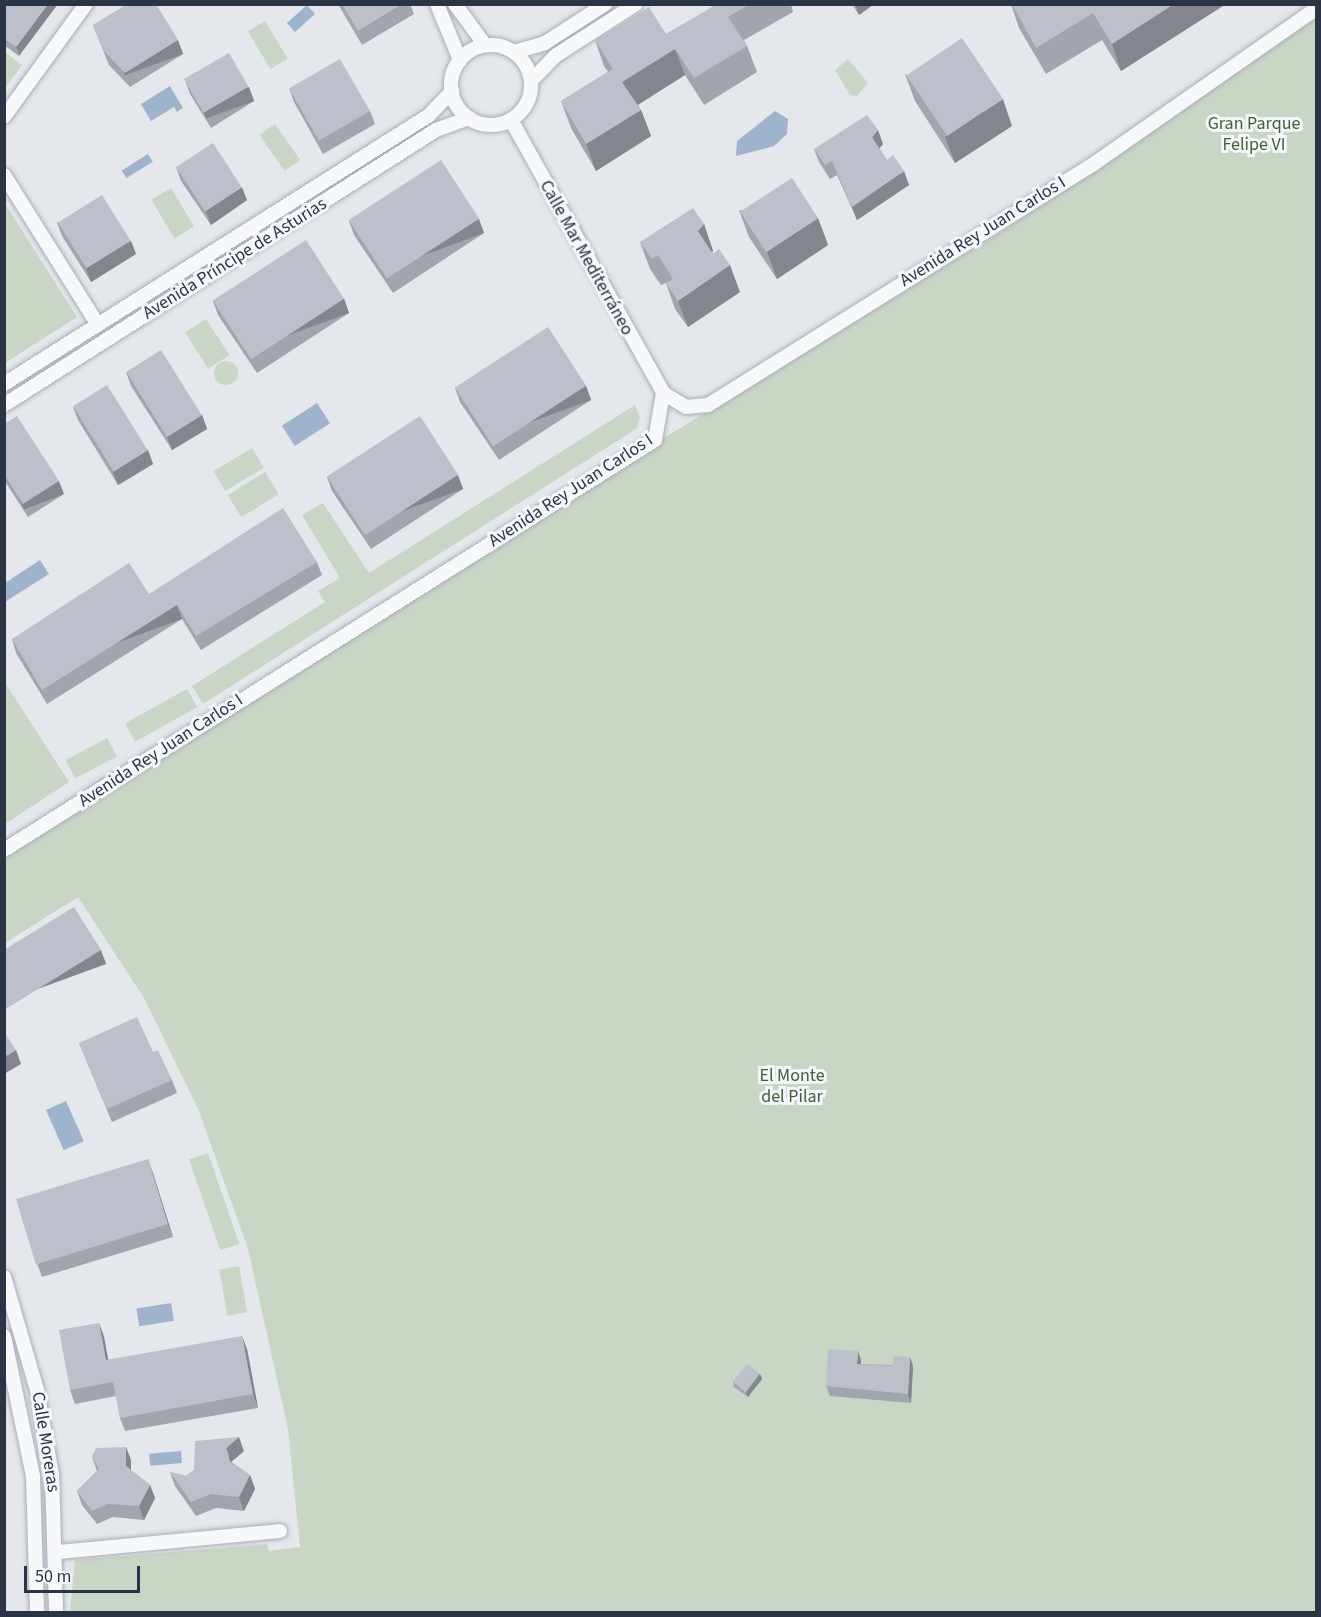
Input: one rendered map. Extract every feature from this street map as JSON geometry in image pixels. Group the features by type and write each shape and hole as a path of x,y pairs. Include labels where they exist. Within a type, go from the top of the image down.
{"street":[{"path":"4,117 86,4"},
{"path":"437,4 460,60 452,91 469,118 490,125 511,120 527,104 531,81 555,56 636,4"},
{"path":"455,4 485,45 514,52 545,43 605,4"},
{"name":"Avenida Rey Juan Carlos I","path":"4,850 655,440 663,394 686,407 708,405 1095,163 1317,9"},
{"path":"460,60 485,45"},
{"path":"514,52 531,81"},
{"name":"Avenida Príncipe de Asturias","path":"4,384 428,116 452,91"},
{"name":"Avenida Príncipe de Asturias","path":"4,405 436,130 469,118"},
{"name":"Calle Mar Mediterráneo","path":"511,120 663,394"},
{"path":"4,175 98,325"},
{"name":"Calle Moreras","path":"4,1276 37,1390 58,1552 56,1612"},
{"name":"Calle Moreras","path":"4,1336 10,1382 35,1498 37,1612"},
{"path":"58,1552 280,1531"}],"green space":[{"name":"El Monte del Pilar","path":"1316,18 1316,1612 70,1612 75,1560 267,1544 269,1551 300,1547 288,1429 248,1249 199,1111 144,998 78,897 5,943 5,858 664,438 1001,232"},
{"path":"265,21 288,59 271,69 248,31"},
{"path":"5,52 22,65 5,88"},
{"path":"848,59 868,83 857,96 850,95 835,70"},
{"path":"275,124 300,160 285,171 259,135"},
{"path":"171,188 194,227 174,238 151,200"},
{"path":"4,202 77,317 5,363 4,363"},
{"path":"206,319 229,355 208,369 185,333"},
{"path":"226,361 235,364 238,373 235,382 226,385 217,382 214,373 217,364"},
{"path":"635,405 640,417 636,429 203,704 192,686 325,602 318,591 340,578 302,515 323,503 369,573"},
{"path":"252,448 264,468 225,491 213,471"},
{"path":"265,472 279,494 241,517 228,495"},
{"path":"4,681 69,782 5,824 4,824"},
{"path":"187,689 197,707 135,742 125,723"},
{"path":"107,738 117,757 75,779 66,760"},
{"path":"208,1153 239,1244 220,1250 189,1160"},
{"path":"239,1266 247,1312 227,1316 219,1269"}],"water":[{"path":"307,5 315,14 295,32 287,23"},
{"path":"170,86 183,108 177,112 174,107 151,121 141,104"},
{"path":"775,111 788,119 787,134 774,146 736,156 737,141"},
{"path":"148,154 153,162 126,178 122,170"},
{"path":"317,403 330,423 295,446 282,426"},
{"path":"40,560 49,574 5,602 5,583"},
{"path":"66,1101 84,1141 64,1150 46,1110"},
{"path":"171,1303 174,1321 139,1326 136,1308"},
{"path":"181,1451 182,1463 150,1466 149,1454"}],"building":[{"path":"4,4 48,4 16,47 4,39"},
{"path":"127,4 156,4 178,40 125,73 104,51 93,25"},
{"path":"342,4 402,4 358,31"},
{"path":"717,4 750,4 728,17 747,46 694,78 675,49 622,82 641,110 586,144 561,101 613,69 595,40 649,7 666,34"},
{"path":"1012,4 1174,4 1112,44 1093,13 1036,48"},
{"path":"962,38 1003,99 947,136 906,75"},
{"path":"229,53 248,87 203,113 184,79"},
{"path":"340,59 370,111 319,140 289,88"},
{"path":"867,115 878,130 872,137 887,160 893,155 904,171 852,207 832,161 825,165 814,149"},
{"path":"213,143 242,187 205,211 176,167"},
{"path":"441,160 479,219 387,279 349,220"},
{"path":"792,178 818,218 766,252 740,212"},
{"path":"102,195 131,241 87,268 58,223"},
{"path":"693,208 704,224 698,231 713,254 719,249 730,265 678,301 666,283 673,279 658,255 652,259 640,242"},
{"path":"306,240 344,299 251,359 213,300"},
{"path":"548,327 586,386 493,446 455,387"},
{"path":"161,350 202,415 167,437 126,372"},
{"path":"107,385 148,450 114,471 73,406"},
{"path":"17,416 59,481 23,504 4,474 4,424"},
{"path":"420,416 458,475 365,535 327,476"},
{"path":"283,508 317,562 196,636 177,605 42,690 12,639 129,563 149,594"},
{"path":"74,907 101,950 4,1010 4,950"},
{"path":"137,1017 153,1052 158,1050 172,1080 107,1109 79,1043"},
{"path":"4,1032 16,1050 4,1057"},
{"path":"148,1159 168,1224 36,1264 16,1199"},
{"path":"99,1323 106,1360 242,1336 253,1394 120,1418 113,1382 70,1390 59,1330"},
{"path":"828,1349 858,1351 857,1364 893,1366 893,1356 910,1357 908,1394 826,1386"},
{"path":"747,1364 760,1374 745,1392 733,1382"},
{"path":"239,1437 226,1448 230,1462 250,1475 239,1497 211,1494 191,1502 170,1472 186,1476 194,1470 195,1441"},
{"path":"126,1447 126,1466 150,1485 139,1506 108,1504 92,1511 77,1491 99,1469 92,1457 96,1448"}],"park label":[{"name":"Gran Parque Felipe VI","path":"1254,135"}]}
